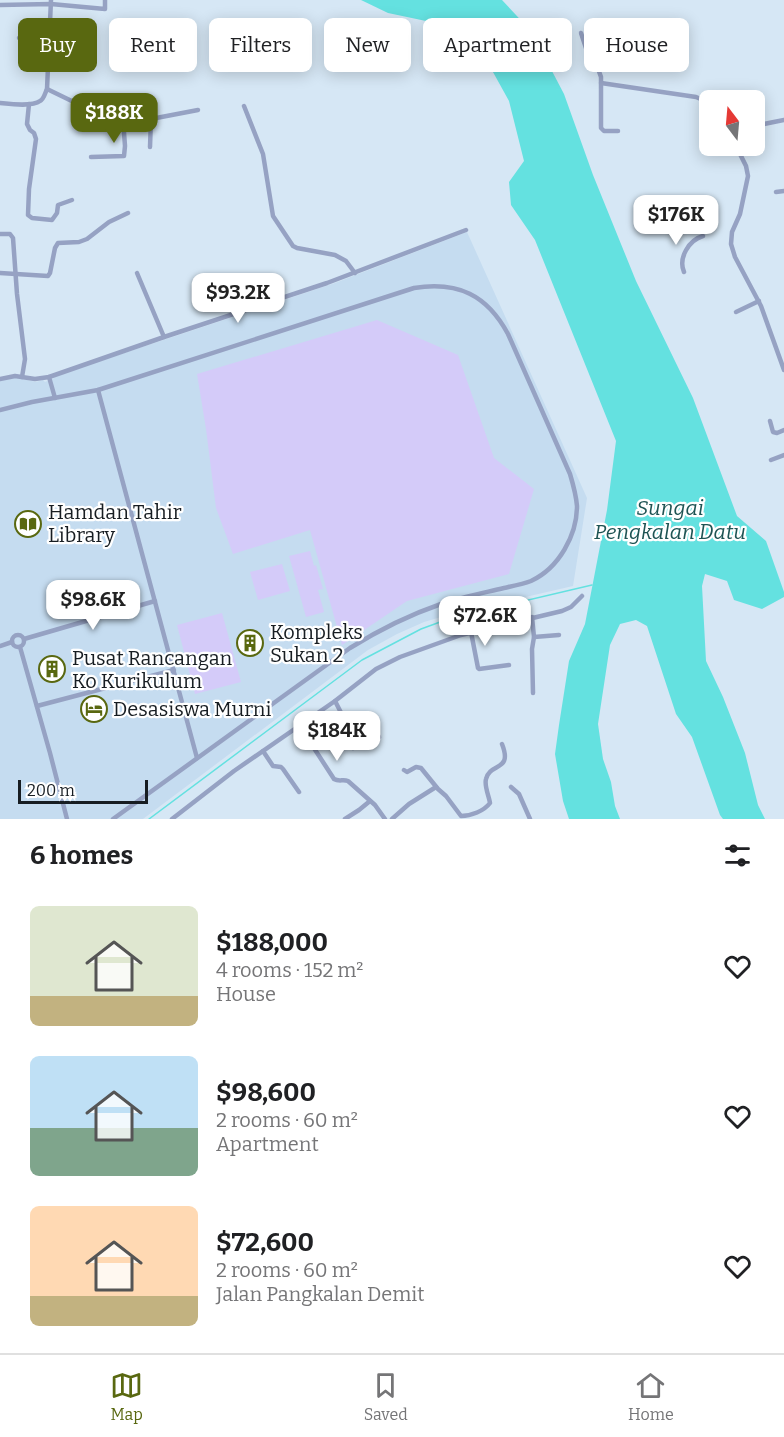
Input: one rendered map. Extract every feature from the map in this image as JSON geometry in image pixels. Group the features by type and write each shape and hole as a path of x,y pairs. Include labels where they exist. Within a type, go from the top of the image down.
{"street":[{"path":"0,5 51,2 105,9 105,0"},
{"path":"50,18 51,2"},
{"path":"581,33 586,48 599,70 601,128 607,132 618,130"},
{"path":"0,103 29,104 40,101 47,89 48,72"},
{"path":"601,83 699,99"},
{"path":"47,89 80,105 123,119 139,117 151,119 198,110"},
{"path":"29,104 27,124 35,135 36,145 29,189 28,215 32,218 52,220 57,213 58,205 72,200"},
{"path":"244,106 263,154 275,221 293,246 335,255 346,261 355,273"},
{"path":"91,157 124,156 123,119"},
{"path":"150,147 151,119"},
{"path":"765,124 784,120"},
{"path":"741,156 748,176 740,214 732,232 730,244 759,301 784,370"},
{"path":"776,192 784,191"},
{"path":"0,273 48,276 58,243 79,242 87,239 109,222 128,213"},
{"path":"0,379 11,376 35,379 49,377 355,273 466,230"},
{"path":"0,234 13,236 25,359 22,377"},
{"path":"684,272 681,263 685,252 695,239 703,236"},
{"path":"137,273 164,337"},
{"path":"0,410 98,390 414,288 430,285 444,286 462,290 475,297 489,306 500,318 570,474 575,490 577,506 571,536 557,560 546,571 532,580 444,603 380,629 350,648 113,819"},
{"path":"736,312 759,301"},
{"path":"49,377 55,398"},
{"path":"98,390 197,758"},
{"path":"770,421 773,432 784,430"},
{"path":"771,459 784,455"},
{"path":"172,819 234,771 335,701 376,669 400,657 471,632 562,611 571,607 582,596"},
{"path":"24,639 155,601"},
{"path":"532,617 533,693"},
{"path":"471,632 479,669 509,665"},
{"path":"0,646 12,642 14,637 21,635 24,645 20,647"},
{"path":"534,637 559,635"},
{"path":"12,642 16,647 20,647"},
{"path":"20,647 67,819"},
{"path":"37,706 174,670"},
{"path":"335,701 353,736 350,742 353,748"},
{"path":"348,726 355,722 369,720 379,737"},
{"path":"299,725 334,780 348,781 375,805 385,819"},
{"path":"404,770 407,772 418,767 446,796 461,816 468,816 487,807 490,803 485,781 505,759 502,744"},
{"path":"263,750 273,766 281,767 299,792"},
{"path":"392,819 409,804 436,787"},
{"path":"511,787 519,794 530,819"},
{"path":"345,819 370,801"},
{"path":"401,812 407,819"}],"shaded area":[{"path":"467,232 587,498 573,586 448,615 424,622 397,634 368,650 143,819 0,819 0,381 18,378 45,382 55,376 335,283"},
{"path":"377,320 458,355 494,458 534,489 509,574 407,601 342,645 310,530 233,554 216,508 197,374"},
{"path":"310,551 323,589 318,590 324,612 306,617 289,556"},
{"path":"282,564 290,591 258,600 250,572"},
{"path":"222,613 241,682 195,694 177,625"}],"water":[{"name":"Sungai Pengkalan Datu","path":"361,0 502,0 519,18 423,18 423,20 388,13"},
{"name":"Sungai Pengkalan Datu","path":"493,72 552,72 564,94 593,175 636,281 693,398 737,516 766,541 784,597 762,609 734,600 727,581 705,574 702,586 706,661 745,753 758,805 765,819 723,819 720,815 692,737 676,714 647,626 636,620 620,624 610,645 598,724 603,759 620,819 569,819 563,801 555,754 569,661 585,624 607,510 616,441 535,240 511,205 509,182 524,161 509,101"}],"waterway":[{"path":"149,819 362,660 421,629 451,618 592,585"}],"place":[{"name":"Hamdan Tahir Library","path":"28,524"},
{"name":"Kompleks Sukan 2","path":"250,643"},
{"name":"Pusat Rancangan Ko Kurikulum","path":"52,669"},
{"name":"Desasiswa Murni","path":"94,709"}]}
